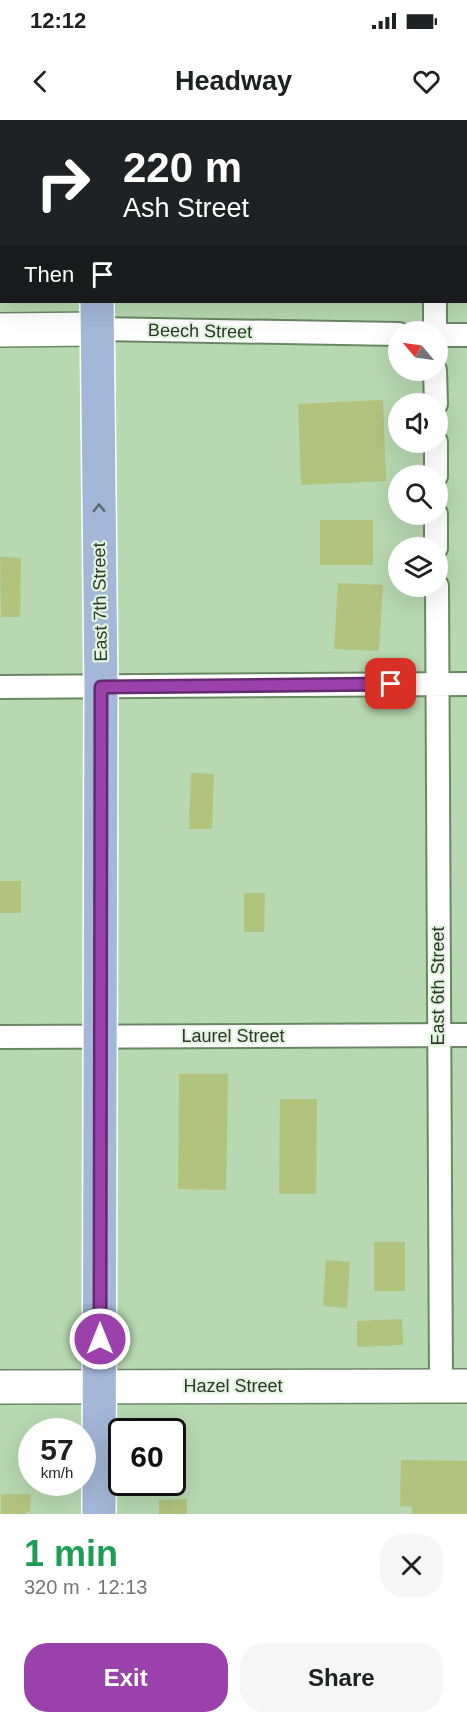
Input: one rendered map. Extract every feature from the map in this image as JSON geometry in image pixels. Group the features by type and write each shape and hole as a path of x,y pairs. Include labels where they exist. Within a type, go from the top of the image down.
{"main road":[{"name":"East 7th Street","path":"97,315 101,687 99,1514"}],"street":[{"path":"435,303 435,321"},
{"name":"Beech Street","path":"0,330 97,315 388,333"},
{"path":"448,335 467,335"},
{"name":"East 6th Street","path":"436,597 438,1035 454,1385"},
{"path":"0,687 467,684"},
{"name":"Laurel Street","path":"0,1037 467,1035"},
{"name":"Hazel Street","path":"0,1387 454,1385"}],"building":[{"path":"383,400 386,481 301,485 298,404"},
{"path":"320,520 373,520 373,565 320,565"},
{"path":"0,557 21,558 20,617 1,617"},
{"path":"338,583 383,585 379,651 334,649"},
{"path":"191,773 214,774 212,829 189,829"},
{"path":"0,881 21,881 21,913 0,913"},
{"path":"244,893 265,893 264,932 244,932"},
{"path":"179,1074 228,1074 226,1190 178,1189"},
{"path":"280,1099 317,1099 316,1194 279,1194"},
{"path":"374,1242 405,1242 405,1291 374,1291"},
{"path":"326,1260 350,1262 347,1308 323,1306"},
{"path":"402,1319 403,1345 357,1347 357,1321"},
{"path":"401,1460 467,1461 467,1514 412,1514 412,1507 400,1506"},
{"path":"1,1494 31,1496 30,1512 1,1514"},
{"path":"187,1499 187,1514 159,1514 159,1500"}],"route":[{"path":"100,1339 101,687 391,684"}]}
